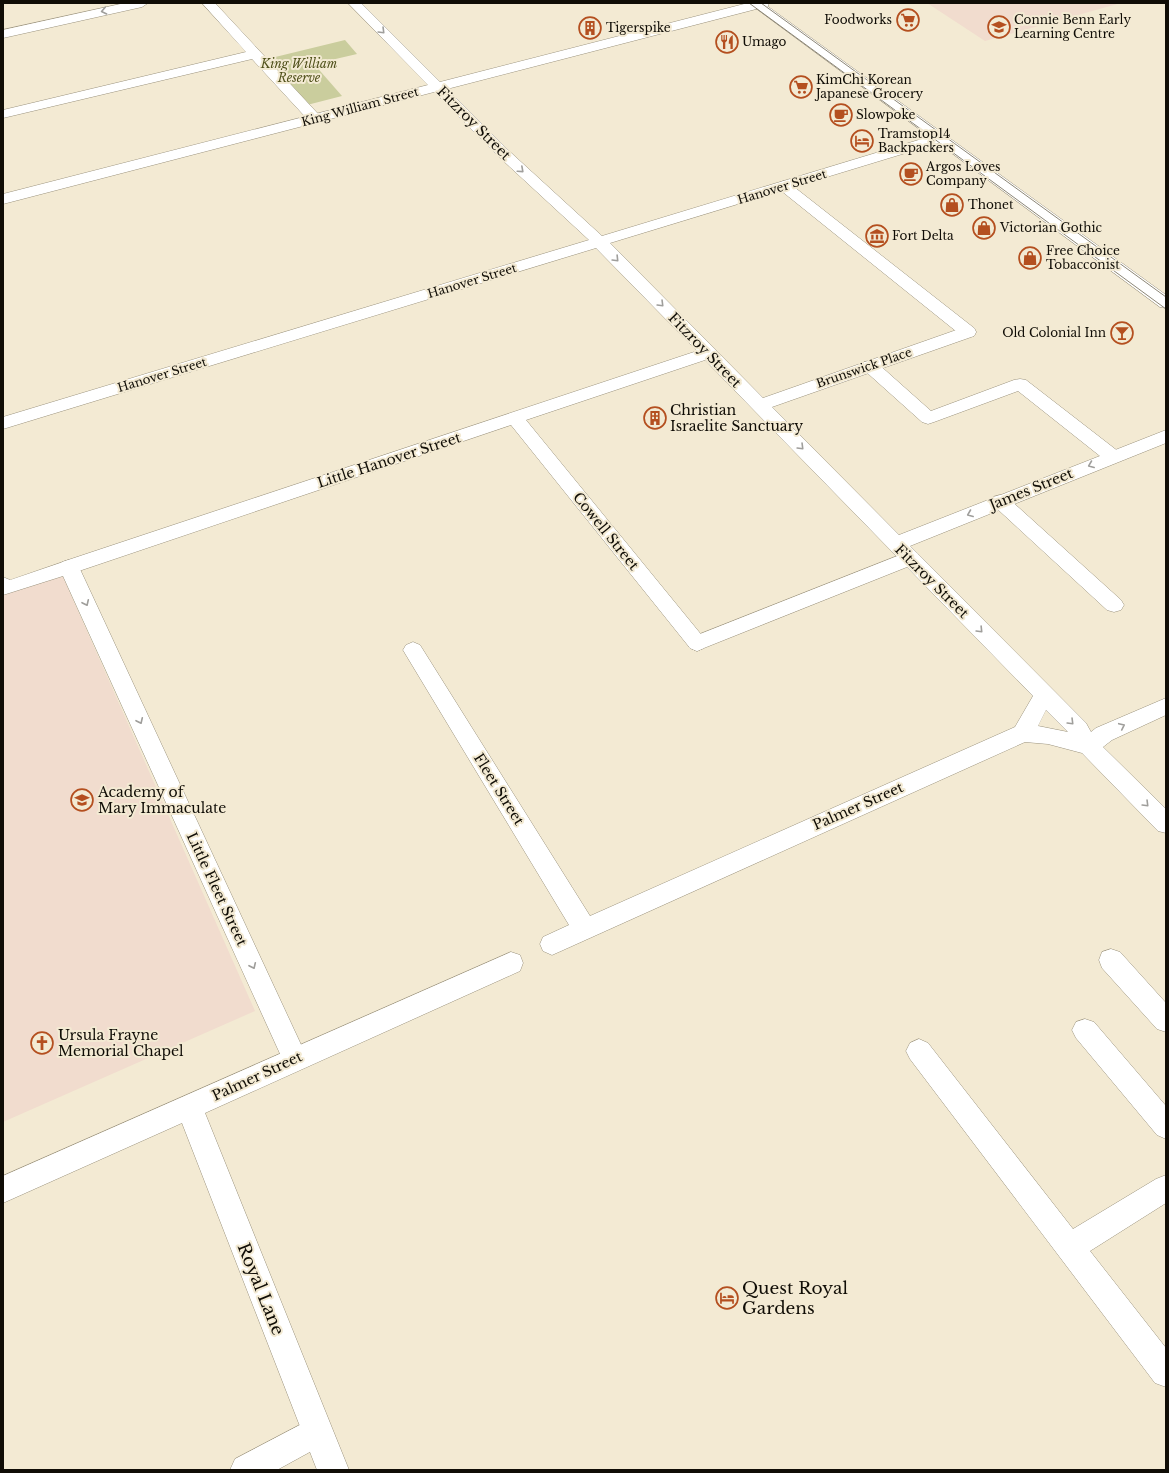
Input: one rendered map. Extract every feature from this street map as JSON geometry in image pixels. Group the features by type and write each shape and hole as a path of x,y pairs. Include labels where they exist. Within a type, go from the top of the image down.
{"street":[{"path":"3,34 125,5 142,3"},
{"path":"208,3 315,119"},
{"name":"Fitzroy Street","path":"354,3 502,153 599,242 1044,694 1078,729 1089,746 1166,824"},
{"path":"758,3 1166,303"},
{"name":"King William Street","path":"3,199 758,3"},
{"path":"3,114 255,54"},
{"name":"Hanover Street","path":"3,423 940,138"},
{"name":"Brunswick Place","path":"760,405 968,332 784,186"},
{"name":"Little Hanover Street","path":"3,584 5,588 708,353"},
{"path":"870,366 928,418 1020,384 1112,456"},
{"name":"Cowell Street","path":"515,418 696,643 910,558"},
{"name":"James Street","path":"896,544 1112,456 1166,436"},
{"path":"1000,501 1114,605"},
{"name":"Little Fleet Street","path":"69,567 295,1058"},
{"name":"Fleet Street","path":"413,650 585,929"},
{"path":"1044,694 1023,733 1048,736 1089,746 1104,734 1166,706"},
{"name":"Palmer Street","path":"552,944 1023,733"},
{"path":"1111,960 1166,1021"},
{"name":"Palmer Street","path":"3,1190 510,963"},
{"path":"1085,1030 1166,1126"},
{"path":"919,1051 1166,1372"},
{"name":"Royal Lane","path":"189,1107 333,1470"},
{"path":"1070,1247 1166,1188"},
{"path":"246,1470 317,1431"}],"shaded area":[{"name":"Connie Benn Early Learning Centre","path":"927,3 1121,3 985,41"},
{"name":"Academy of Mary Immaculate","path":"60,570 255,1011 3,1122 3,589"}],"green space":[{"name":"King William Reserve","path":"345,40 357,54 314,64 342,96 307,105 267,59"}],"tram line":[{"path":"749,3 1166,309"},
{"path":"761,3 1166,297"}],"place":[{"name":"Foodworks","path":"908,20"},
{"name":"Connie Benn Early Learning Centre","path":"999,27"},
{"name":"Tigerspike","path":"590,28"},
{"name":"Umago","path":"727,42"},
{"name":"KimChi Korean Japanese Grocery","path":"801,87"},
{"name":"Slowpoke","path":"841,115"},
{"name":"Tramstop14 Backpackers","path":"862,141"},
{"name":"Argos Loves Company","path":"911,174"},
{"name":"Thonet","path":"952,205"},
{"name":"Victorian Gothic","path":"984,228"},
{"name":"Fort Delta","path":"877,236"},
{"name":"Free Choice Tobacconist","path":"1030,258"},
{"name":"Old Colonial Inn","path":"1122,333"},
{"name":"Christian Israelite Sanctuary","path":"655,418"},
{"name":"Academy of Mary Immaculate","path":"82,800"},
{"name":"Ursula Frayne Memorial Chapel","path":"42,1043"},
{"name":"Quest Royal Gardens","path":"727,1298"}]}
